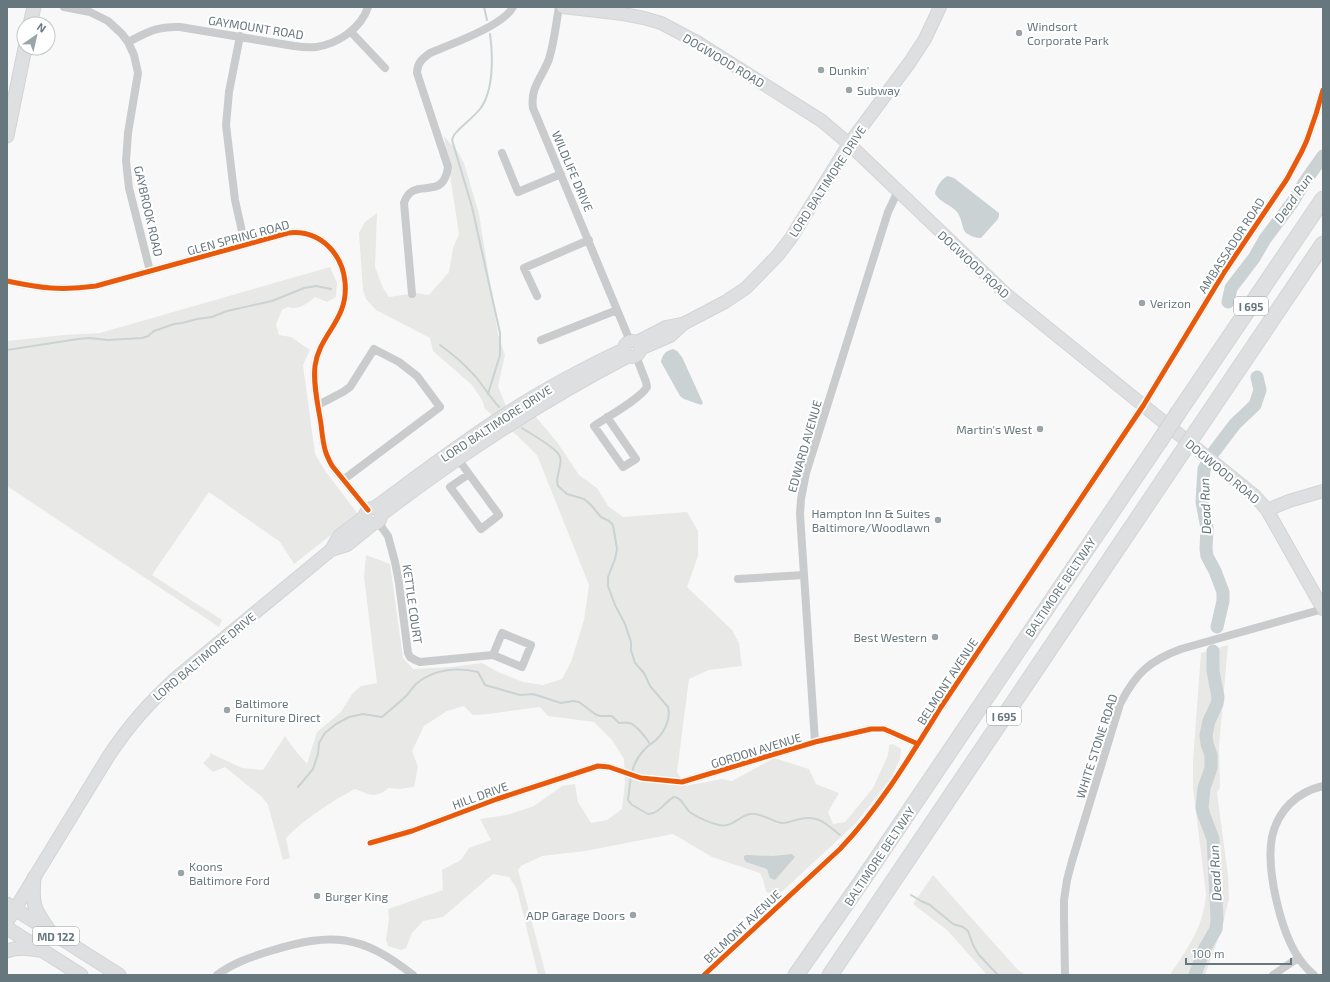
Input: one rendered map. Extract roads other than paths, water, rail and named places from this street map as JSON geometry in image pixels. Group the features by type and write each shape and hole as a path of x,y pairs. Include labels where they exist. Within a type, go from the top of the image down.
{"highway":[{"name":"BALTIMORE BELTWAY","path":"796,975 864,878 1323,199"},
{"name":"I 695","path":"830,975 1323,244"}],"main road":[{"name":"DOGWOOD ROAD","path":"563,7 623,14 661,23 677,31 822,121 849,144 1007,295 1255,496 1267,510 1323,609"},
{"name":"LORD BALTIMORE DRIVE","path":"7,922 11,907 34,878 108,757 124,734 152,700 176,678 331,550 339,536 373,516 492,436 666,327 683,324 725,302 746,288 778,255 791,238 849,144 910,62 925,39 940,7"},
{"path":"7,136 23,56"},
{"name":"LORD BALTIMORE DRIVE","path":"373,516 438,460 509,412 571,376 632,349"},
{"path":"1267,510 1289,501 1323,491"},
{"path":"34,878 34,904 39,917 51,932"},
{"name":"MD 122","path":"11,907 118,975"},
{"name":"MD 122","path":"7,928 82,975"},
{"path":"7,951 19,948 44,951"}],"street":[{"name":"GAYBROOK ROAD","path":"64,7 90,12 100,16 116,27 128,42 134,55 138,74 128,133 126,161 129,188 150,271"},
{"name":"GAYMOUNT ROAD","path":"128,42 150,31 168,26 240,36 306,48 328,44 351,32 368,7"},
{"path":"412,294 404,203 410,191 436,187 442,183 445,179 448,167 417,73 419,62 430,53 490,27 508,14 513,7"},
{"name":"WILDLIFE DRIVE","path":"559,7 549,59 535,86 532,101 533,108 589,240 646,382 647,387 642,394 607,417 594,426 624,468 636,459 607,417"},
{"path":"351,32 384,68"},
{"path":"240,36 229,92 226,124 235,200 245,245"},
{"name":"AMBASSADOR ROAD","path":"1143,406 1225,270 1294,166 1308,135 1323,90"},
{"path":"502,153 518,192 561,174"},
{"name":"EDWARD AVENUE","path":"815,742 800,514 803,486 888,212 898,191"},
{"name":"GLEN SPRING ROAD","path":"7,281 52,289 96,286 288,233 307,233 317,238 335,253 345,276 345,298 343,309 320,349 316,358 314,374 326,452 333,467 373,516"},
{"path":"537,296 524,268 589,240"},
{"path":"541,340 617,310"},
{"path":"318,405 350,387 374,348 399,362 417,376 440,407 343,480"},
{"name":"BELMONT AVENUE","path":"704,975 817,871 858,830 878,804 941,707 1143,406"},
{"path":"458,459 469,474 499,515 480,529 450,487 469,474"},
{"name":"KETTLE COURT","path":"373,516 388,536 395,562 408,653 410,657 420,662 493,655 522,667 531,645 502,633 493,655"},
{"path":"738,578 804,575"},
{"name":"WHITE STONE ROAD","path":"1065,975 1064,900 1072,861 1120,704 1131,684 1149,666 1162,656 1181,649 1323,609"},
{"name":"GORDON AVENUE","path":"598,766 609,767 631,775 656,780 682,782 815,742 871,729 891,732 918,744"},
{"name":"HILL DRIVE","path":"370,843 598,766"},
{"path":"1314,975 1298,958 1282,922 1275,897 1271,848 1272,836 1282,813 1289,804 1304,792 1323,786"},
{"path":"217,975 231,966 247,959 288,946 327,939 358,943 372,948 401,965 413,975"},
{"path":"1273,975 1298,958"}],"waterway":[{"path":"484,7 487,20"},
{"path":"488,394 500,355 500,333 472,207 452,140 457,131 480,109 488,93 492,62 490,34"},
{"name":"Dead Run","path":"1228,302 1231,288 1254,258 1265,239 1292,203 1323,156"},
{"path":"7,350 89,338 108,340 142,338 148,336 154,331 174,324 212,317 227,311 272,301 304,288 316,286 331,289"},
{"path":"440,345 476,377 499,407"},
{"name":"Dead Run","path":"1217,627 1223,601 1223,592 1215,571 1207,556 1207,528 1202,502 1204,469 1213,453 1235,424 1255,405 1260,390 1257,377"},
{"path":"522,428 548,444 559,455 561,461 557,478 558,486 567,494 584,499 601,517 613,525 617,549 608,577 608,586 615,605 625,624 631,642 631,650 635,663 644,673 650,686 668,707 669,711 667,724 663,732 641,754 635,763 632,772"},
{"name":"Dead Run","path":"1195,975 1205,948 1216,929 1217,919 1213,839 1202,808 1204,788 1211,768 1211,755 1207,744 1206,735 1209,721 1217,704 1218,697 1213,671 1213,651"},
{"path":"298,787 313,769 318,754 319,743 325,733 336,724 349,717 363,714 382,717 403,699 416,684 430,675 446,670 470,670 478,672 485,685 520,695 533,694 561,703 573,701 579,702 595,714 600,716 612,716 619,723 632,724 641,732 650,744"},
{"path":"631,776 628,800 632,805 648,814 656,812 674,797 679,799 691,813 719,825 728,825 750,814 759,814 782,823 812,818 822,821 840,835"},
{"path":"911,895 930,905 953,924 963,927 968,931 973,945 979,955 998,975"}],"place":[{"name":"Windsort Corporate Park","path":"1019,33"},
{"name":"Dunkin'","path":"821,70"},
{"name":"Subway","path":"849,90"},
{"name":"Verizon","path":"1142,303"},
{"name":"Martin's West","path":"1040,429"},
{"name":"Hampton Inn & Suites Baltimore/Woodlawn","path":"938,520"},
{"name":"Best Western","path":"935,637"},
{"name":"Baltimore Furniture Direct","path":"227,710"},
{"name":"Koons Baltimore Ford","path":"181,873"},
{"name":"Burger King","path":"317,896"},
{"name":"ADP Garage Doors","path":"633,915"}]}
